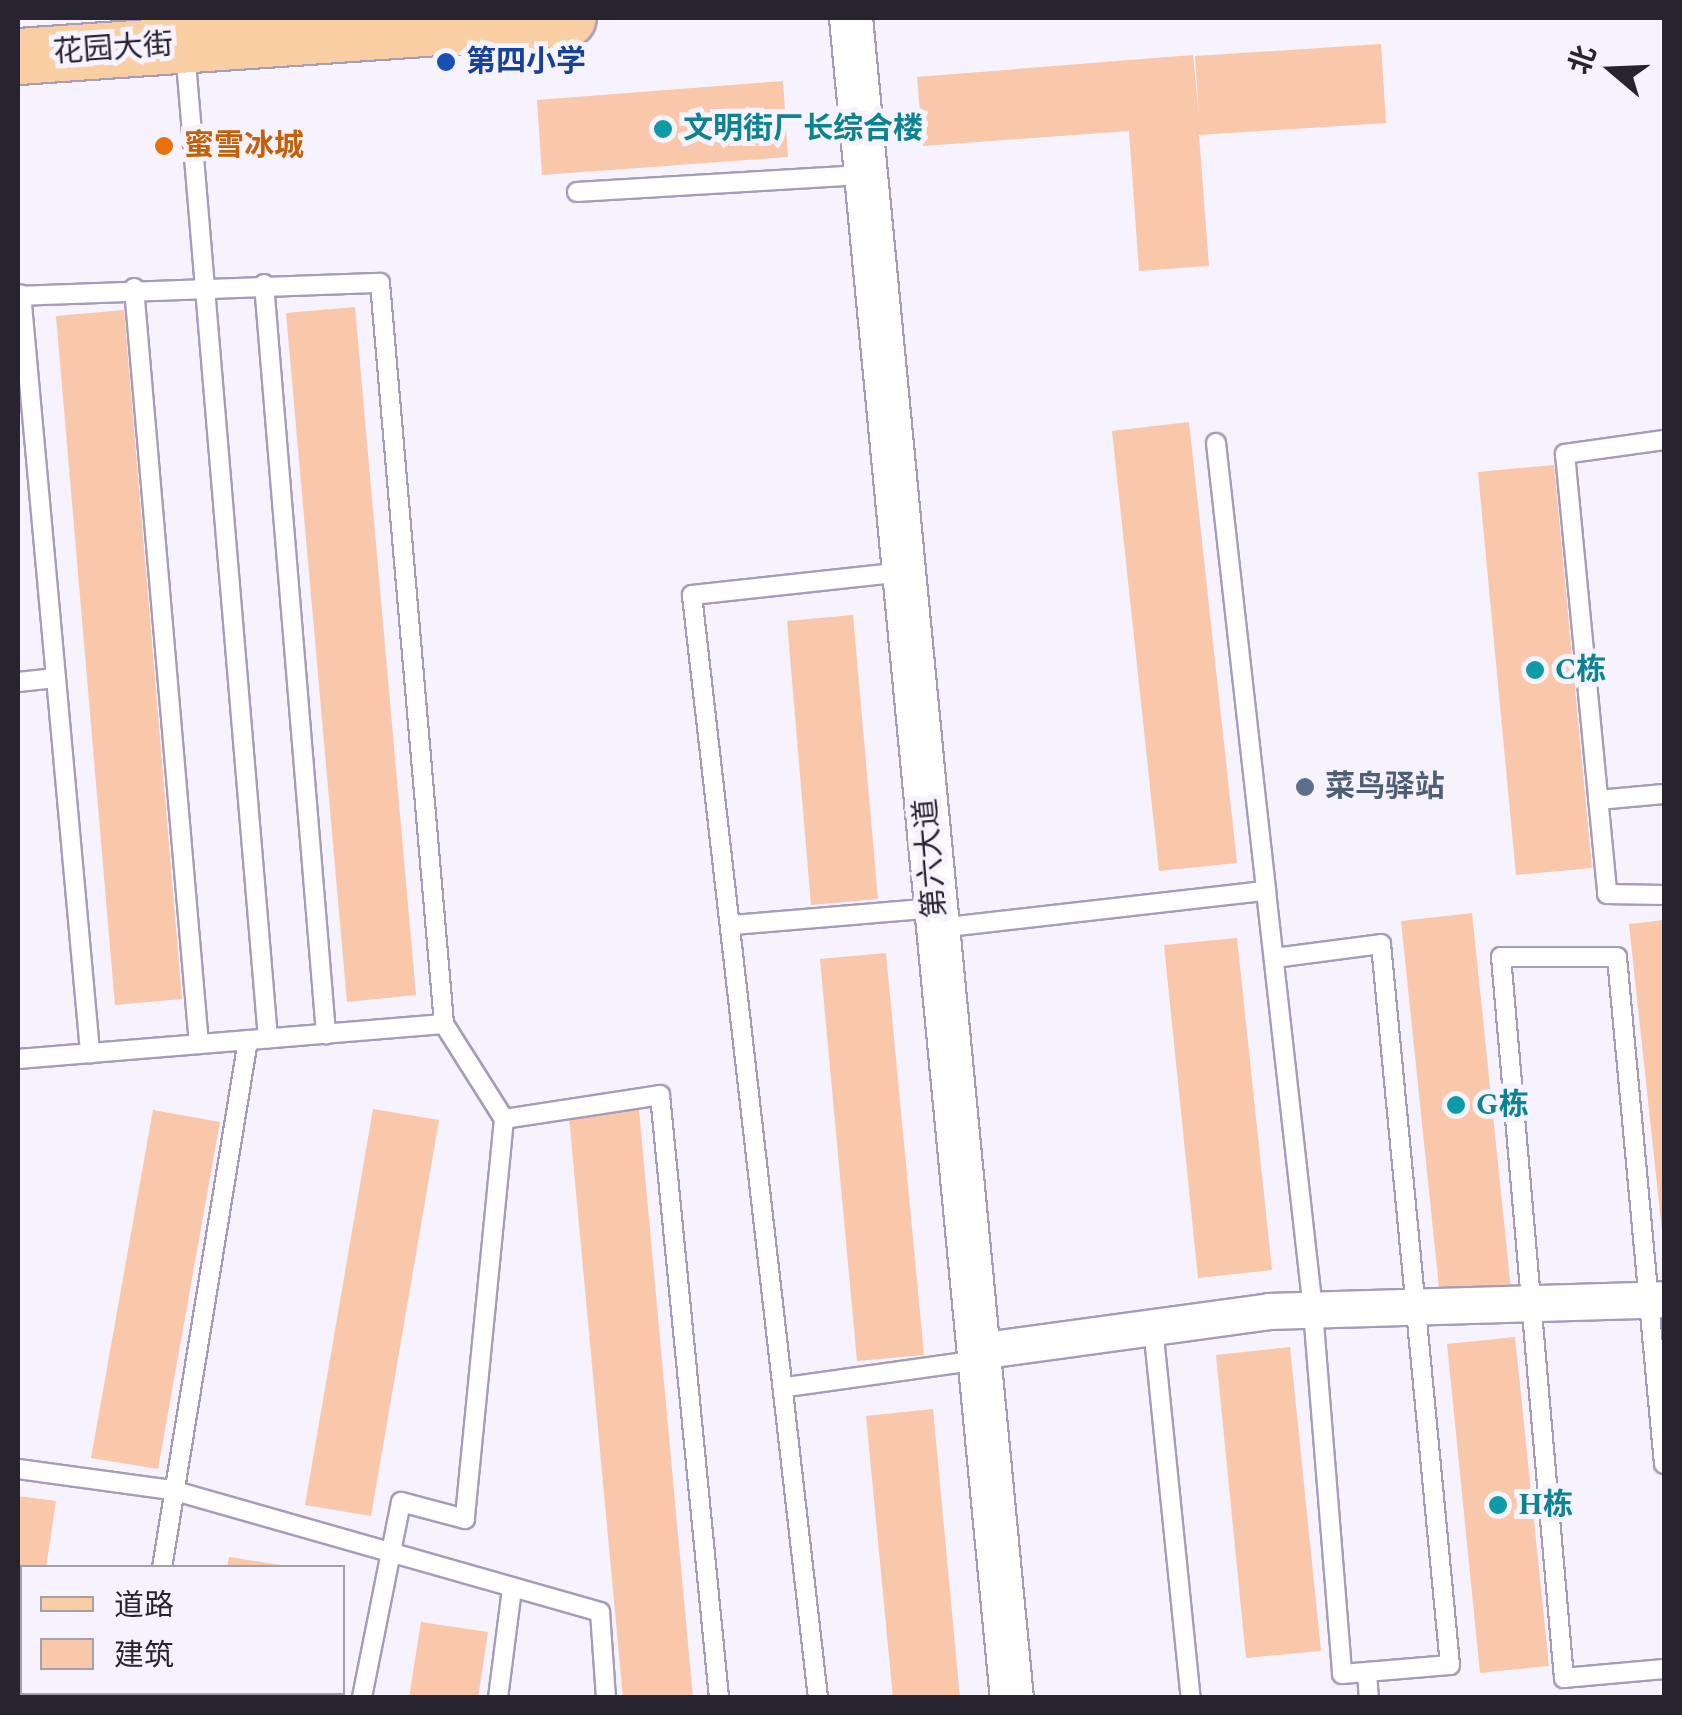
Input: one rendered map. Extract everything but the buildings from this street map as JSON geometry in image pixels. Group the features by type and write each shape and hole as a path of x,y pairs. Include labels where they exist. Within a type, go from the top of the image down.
{"main road":[{"name":"花园大街","path":"18,56 568,18"}],"street":[{"name":"第六大道","path":"851,18 1012,1698"},
{"path":"979,1356 1154,1327 1313,1311 1658,1300"}],"lane":[{"path":"184,44 268,1039"},
{"path":"577,192 866,175"},
{"path":"90,1053 19,295 203,284 380,283 444,1024 504,1119 465,1519 400,1502 362,1698"},
{"path":"264,284 326,1034"},
{"path":"134,288 199,1044"},
{"path":"1664,440 1565,454 1607,894 1664,895"},
{"path":"1216,443 1313,1311 1342,1674 1450,1666 1381,944 1274,958"},
{"path":"818,1698 786,1387 692,595 904,572"},
{"path":"18,682 56,678"},
{"path":"1598,800 1664,794"},
{"path":"733,925 937,918 1266,891"},
{"path":"1664,1464 1658,1300 1617,956 1501,956 1528,1306 1564,1678 1664,1669"},
{"path":"18,1059 444,1024"},
{"path":"162,1565 248,1040"},
{"path":"504,1119 660,1095 719,1698"},
{"path":"1154,1327 1191,1698"},
{"path":"786,1387 979,1356"},
{"path":"18,1469 172,1490 388,1556 600,1612 606,1698"},
{"path":"498,1698 512,1589"},
{"path":"1367,1672 1369,1698"}],"place":[{"name":"第四小学","path":"446,62"},
{"name":"文明街厂长综合楼","path":"663,129"},
{"name":"蜜雪冰城","path":"164,146"},
{"name":"C栋","path":"1535,670"},
{"name":"菜鸟驿站","path":"1305,787"},
{"name":"G栋","path":"1456,1105"},
{"name":"H栋","path":"1498,1505"}]}
